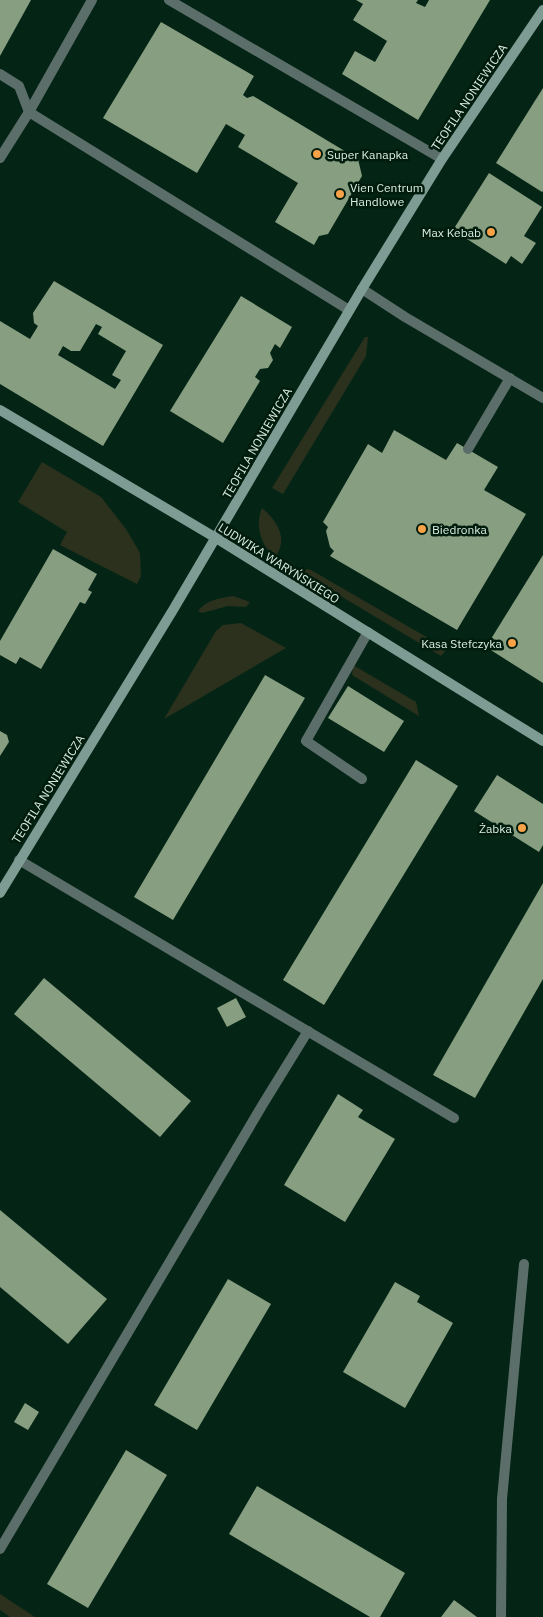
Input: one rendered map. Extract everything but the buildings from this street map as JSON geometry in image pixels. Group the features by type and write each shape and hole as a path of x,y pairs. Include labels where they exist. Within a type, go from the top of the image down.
{"street":[{"path":"0,158 29,112 92,0"},
{"path":"169,0 442,159"},
{"name":"TEOFILA NONIEWICZA","path":"0,893 216,538 349,310 442,159 543,10"},
{"path":"0,74 19,86 29,112 349,310"},
{"path":"362,289 543,398"},
{"path":"468,449 510,378"},
{"name":"LUDWIKA WARYŃSKIEGO","path":"0,410 216,538 543,741"},
{"path":"362,779 306,741 368,632"},
{"path":"20,860 454,1118"},
{"path":"0,1549 262,1104 308,1031"},
{"path":"501,1617 502,1499 524,1264"}],"green space":[{"path":"365,337 368,337 366,356 283,494 272,488"},
{"path":"42,462 101,497 126,529 140,553 141,576 137,584 60,545 67,532 18,502"},
{"path":"262,508 276,524 281,537 281,544 275,557 262,541 260,534 259,521"},
{"path":"307,569 447,649 441,656 302,573"},
{"path":"233,596 250,602 246,607 228,606 202,613 198,611 209,602"},
{"path":"241,623 286,648 164,719 216,631 223,625"},
{"path":"353,665 416,702 419,716 352,675"},
{"path":"0,1594 35,1617 10,1617 0,1610"}],"place":[{"name":"Super Kanapka","path":"317,154"},
{"name":"Vien Centrum Handlowe","path":"340,194"},
{"name":"Max Kebab","path":"491,232"},
{"name":"Biedronka","path":"422,529"},
{"name":"Kasa Stefczyka","path":"512,643"},
{"name":"Żabka","path":"522,828"}]}
